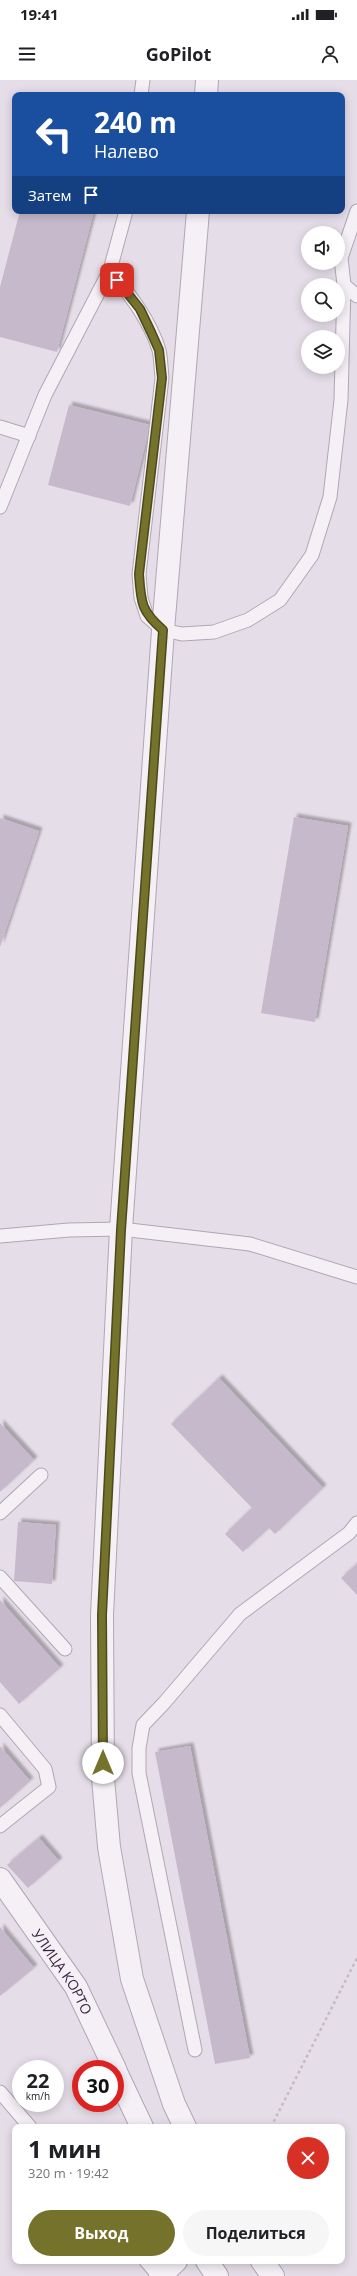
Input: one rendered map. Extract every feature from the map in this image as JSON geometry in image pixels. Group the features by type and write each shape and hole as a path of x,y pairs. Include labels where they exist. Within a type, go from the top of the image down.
{"street":[{"path":"206,92 207,80"},
{"path":"184,2124 174,2104 132,1979 108,1847 102,1778 102,1615 121,1230 163,630 198,214"},
{"name":"УЛИЦА КОРТО","path":"0,1880 76,1987 111,2060"},
{"name":"УЛИЦА КОРТО","path":"124,2088 141,2124"},
{"path":"159,2276 173,2264"},
{"path":"209,2264 217,2276"},
{"path":"264,2264 273,2276"}],"lane":[{"path":"141,92 143,80"},
{"path":"343,278 341,258 357,211"},
{"path":"0,506 45,395 110,270 125,214"},
{"path":"110,270 140,309 159,350 162,378 139,574 141,598 147,616 163,630 182,634 214,632 248,620 280,600 312,555 330,497 341,400 343,322"},
{"path":"345,287 357,296"},
{"path":"0,427 29,436"},
{"path":"0,1236 69,1230 121,1230 250,1244 357,1277"},
{"path":"0,1513 41,1475"},
{"path":"195,2050 139,1773 139,1748 143,1725 164,1703 240,1614 349,1533 357,1523"},
{"path":"0,1577 65,1649"},
{"path":"0,1715 44,1769 49,1787 0,1826"},
{"path":"0,2092 27,2123"},
{"path":"0,2108 27,2123"},
{"path":"149,2264 159,2276"}],"path":[{"path":"273,2124 357,1958"}],"building":[{"path":"19,214 93,214 57,352 0,337 0,287"},
{"path":"69,405 150,425 130,506 48,485"},
{"path":"294,817 348,826 315,1022 261,1013"},
{"path":"0,818 39,831 0,947"},
{"path":"219,1378 323,1488 275,1534 269,1528 243,1552 225,1534 252,1508 171,1424"},
{"path":"0,1423 34,1460 0,1492"},
{"path":"18,1522 56,1525 52,1584 14,1581"},
{"path":"357,1564 357,1595 341,1578"},
{"path":"0,1600 60,1668 19,1704 0,1682"},
{"path":"0,1746 30,1781 0,1808"},
{"path":"190,1746 250,2058 215,2064 155,1752"},
{"path":"39,1838 59,1861 28,1888 7,1865"},
{"path":"0,1927 34,1968 0,1996"}],"route":[{"path":"103,1763 102,1615 121,1230 163,630 147,616 141,598 139,574 162,378 159,350 140,309 117,280"}]}
